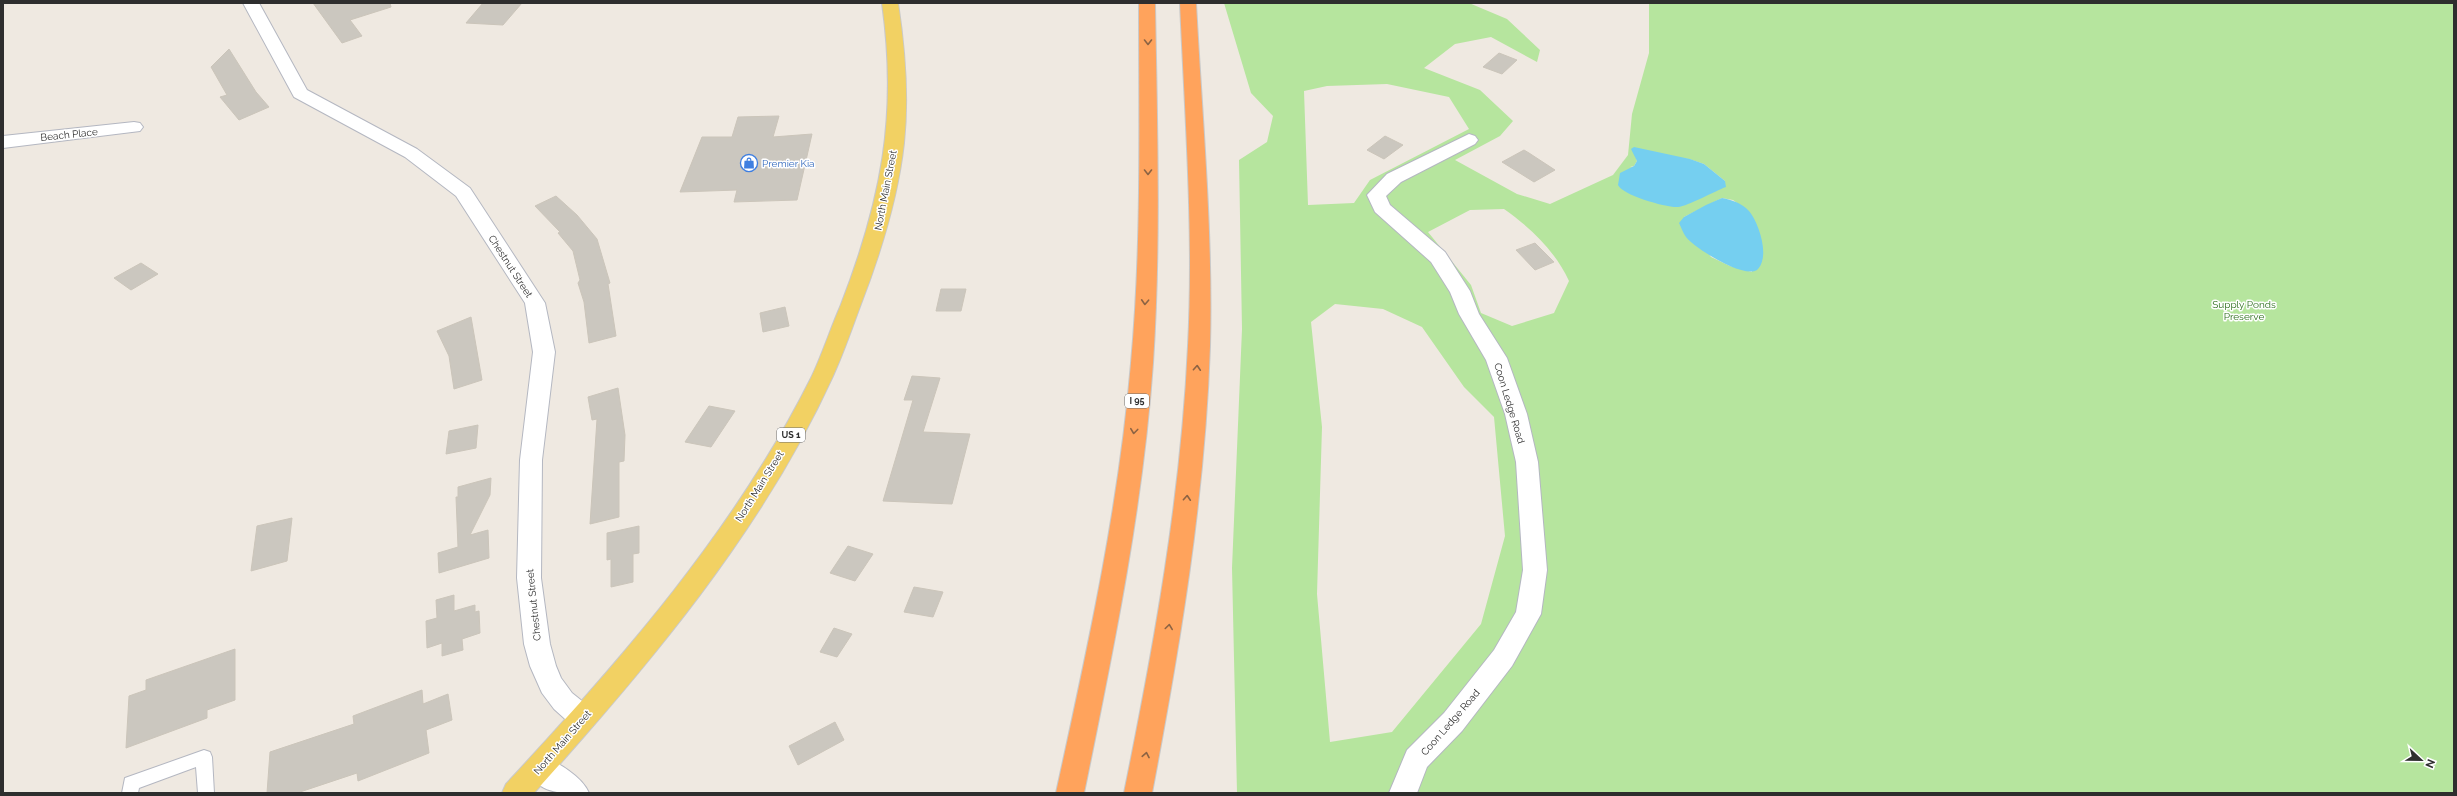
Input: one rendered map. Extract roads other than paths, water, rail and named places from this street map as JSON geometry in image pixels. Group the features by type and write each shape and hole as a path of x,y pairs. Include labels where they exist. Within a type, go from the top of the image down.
{"highway":[{"name":"I 95","path":"1070,793 1121,534 1142,365 1147,267 1147,3"},
{"path":"1138,793 1167,643 1186,509 1199,348 1200,260 1188,3"}],"main road":[{"name":"North Main Street","path":"516,793 540,768 583,718 683,598 758,492 822,376 872,252 892,156 897,118 898,82 890,3"}],"street":[{"name":"Chestnut Street","path":"251,3 300,93 411,153 463,192 535,303 544,352 531,460 529,578 537,644 543,666 551,685 563,701 583,718"},
{"name":"Beach Place","path":"3,142 134,127"},
{"name":"Coon Ledge Road","path":"1403,793 1417,759 1453,722 1503,658 1528,614 1535,570 1528,462 1516,414 1496,358 1485,343 1469,314 1460,291 1438,257 1382,208 1376,195 1394,178 1469,140"},
{"path":"540,768 575,793"}],"lane":[{"path":"130,793 131,783 204,757 206,793"}],"water":[{"path":"1634,147 1690,159 1704,164 1725,181 1726,187 1678,207 1655,203 1636,197 1621,189 1618,185 1620,173 1634,166 1637,161 1631,149"},
{"path":"1722,198 1743,206 1753,216 1756,223 1762,240 1763,256 1758,269 1752,272 1743,271 1732,267 1709,255 1686,237 1679,223 1684,217"}],"place":[{"name":"Premier Kia","path":"749,163"}],"park label":[{"name":"Supply Ponds Preserve","path":"2244,310"}]}
